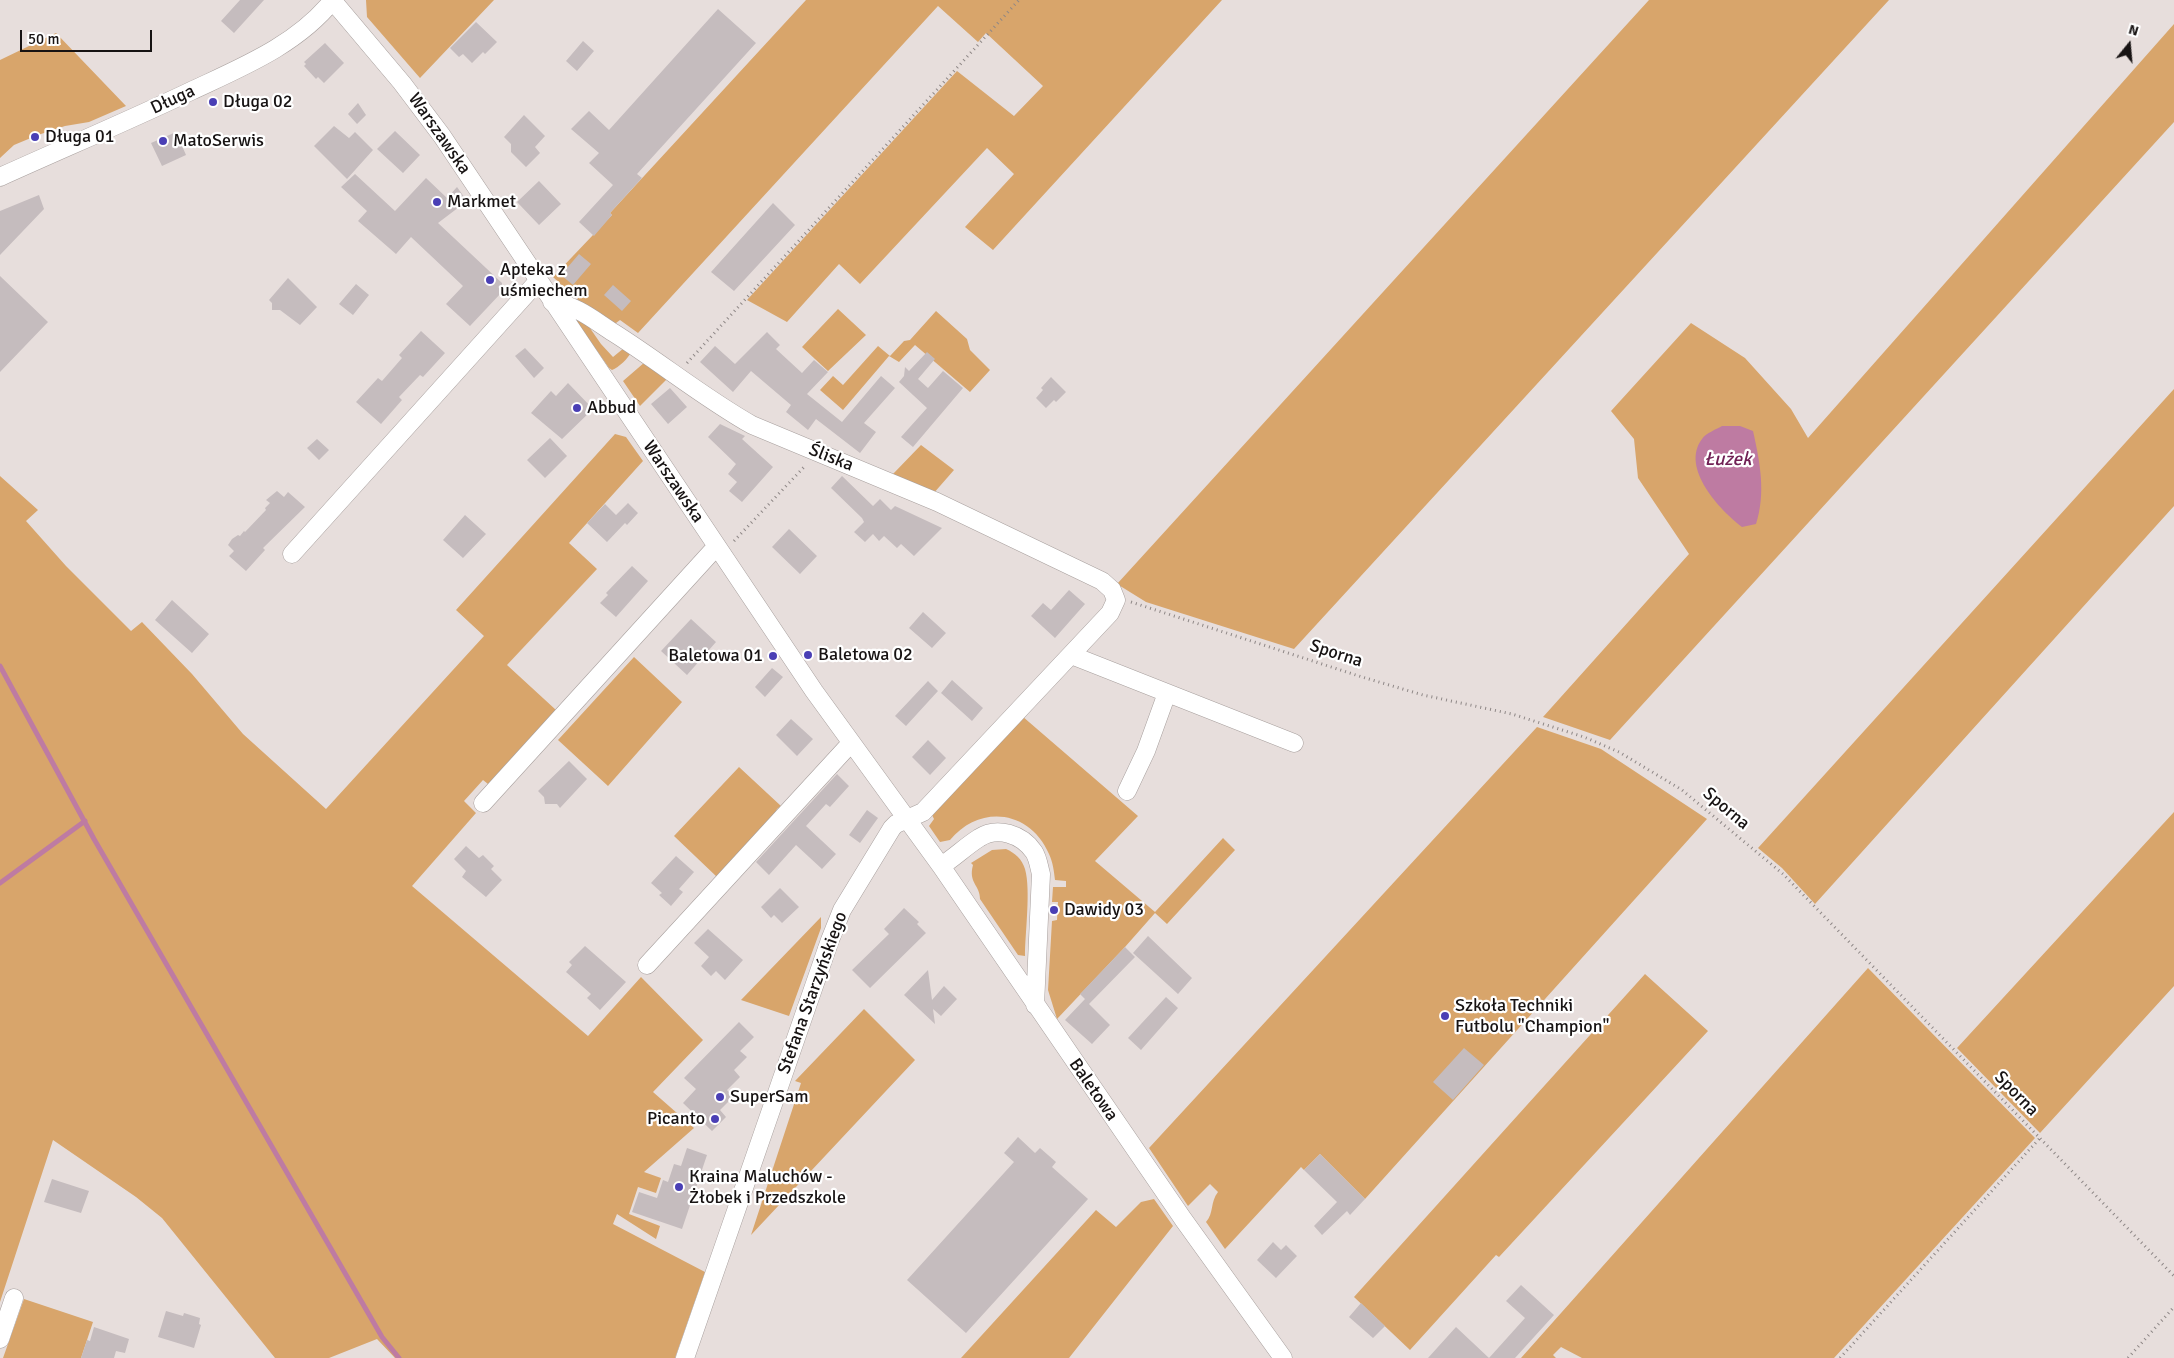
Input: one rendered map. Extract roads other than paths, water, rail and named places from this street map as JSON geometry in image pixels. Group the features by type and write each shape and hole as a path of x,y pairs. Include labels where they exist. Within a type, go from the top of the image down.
{"street":[{"name":"Długa","path":"0,177 132,119 261,59 302,32 333,0"},
{"name":"Warszawska","path":"333,0 402,83 442,136 719,551 851,743 907,820"},
{"path":"292,554 538,281"},
{"name":"Śliska","path":"552,302 570,305 745,421 937,502 1034,548 1102,581 1112,590 1116,600"},
{"path":"483,803 719,551"},
{"name":"Stefana Starzyńskiego","path":"685,1358 837,921 888,833 896,824 924,812 1110,613 1116,600"},
{"path":"1071,655 1294,743"},
{"path":"1127,791 1146,751 1167,693"},
{"path":"646,965 851,743"},
{"name":"Baletowa","path":"907,820 942,866 1035,1005 1183,1219 1283,1358"},
{"path":"942,866 980,837 990,833 1004,832 1014,835 1026,842 1035,853 1041,874 1035,1005"},
{"path":"0,1339 14,1298"}],"water":[{"name":"Łużek","path":"1722,426 1740,426 1753,431 1761,478 1761,501 1756,524 1742,527 1733,520 1714,499 1699,475 1696,463 1696,450 1704,437"}],"waterway":[{"path":"0,666 94,839 382,1337 399,1358"},
{"path":"0,883 85,821"}],"place":[{"name":"Długa 02","path":"213,102"},
{"name":"Długa 01","path":"35,137"},
{"name":"MatoSerwis","path":"163,141"},
{"name":"Markmet","path":"437,202"},
{"name":"Apteka z uśmiechem","path":"490,280"},
{"name":"Abbud","path":"577,408"},
{"name":"Baletowa 02","path":"808,655"},
{"name":"Baletowa 01","path":"773,656"},
{"name":"Dawidy 03","path":"1054,910"},
{"name":"Szkoła Techniki Futbolu \"Champion\"","path":"1445,1016"},
{"name":"SuperSam","path":"720,1097"},
{"name":"Picanto","path":"715,1119"},
{"name":"Kraina Maluchów - Żłobek i Przedszkole","path":"679,1187"}]}
